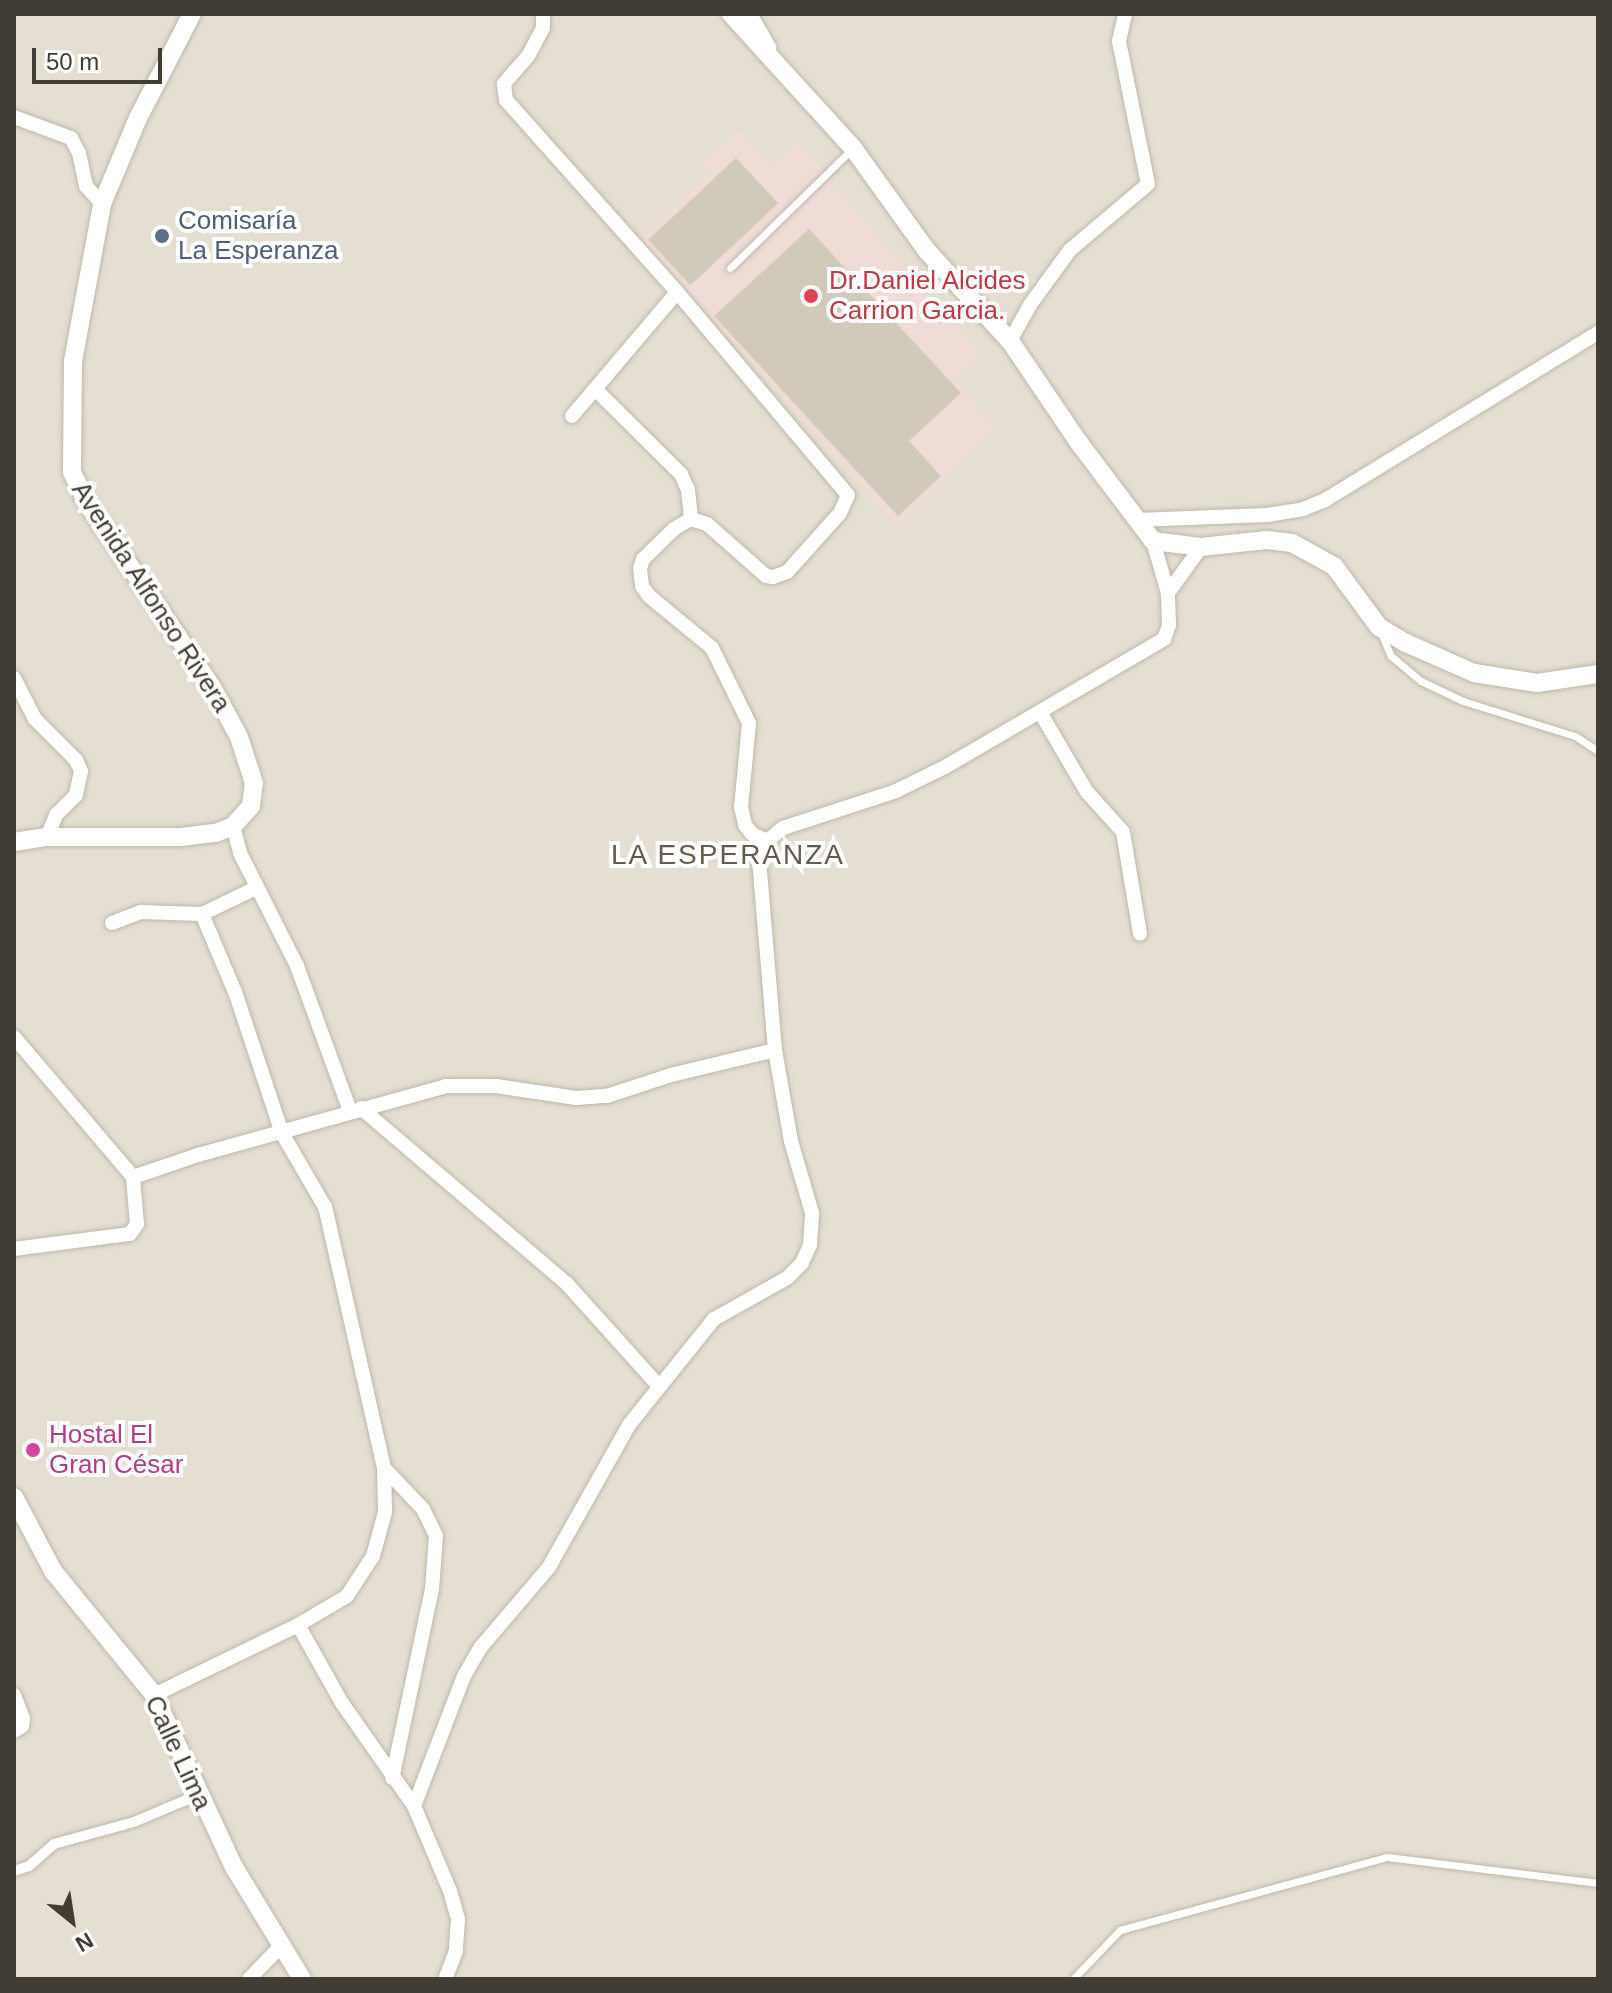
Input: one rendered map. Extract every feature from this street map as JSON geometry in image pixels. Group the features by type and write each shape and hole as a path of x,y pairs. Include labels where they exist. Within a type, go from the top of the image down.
{"street":[{"name":"Avenida Alfonso Rivera","path":"192,14 138,118 102,204 73,361 72,472 87,503 212,687 239,737 254,783 251,806 233,826"},
{"path":"543,14 543,28 528,56 504,84 506,100 677,292 848,495 840,513 787,572 773,577 766,576 707,524 691,519 674,529 643,559 639,577 649,596 712,648 749,723 741,807 745,825 752,834 767,841"},
{"path":"414,1806 464,1676 481,1647 549,1567 629,1425 714,1319 787,1278 802,1263 810,1245 812,1213 791,1141 775,1050 759,858 767,841 783,828 920,779 1164,639 1169,625 1168,593 1153,541 1010,341 927,251 853,148 777,60 731,14"},
{"path":"750,14 777,60"},
{"path":"1010,341 1030,305 1070,250 1148,184 1119,41 1125,14"},
{"path":"14,117 71,138 79,153 86,186 102,204"},
{"path":"572,416 677,292"},
{"path":"1136,520 1267,515 1303,509 1325,500 1598,333"},
{"path":"596,390 681,474 688,490 691,519"},
{"path":"1153,541 1201,547 1267,540 1292,543 1334,566 1379,627 1406,643 1474,673 1537,683 1598,674"},
{"path":"1168,593 1201,547"},
{"path":"14,678 35,719 76,760 81,771 76,795 56,815 47,837"},
{"path":"1040,712 1087,792 1123,832 1140,934"},
{"path":"14,842 47,837 181,837 216,833 233,826 240,853 297,966 356,1110 567,1284 659,1386"},
{"path":"112,923 141,912 202,914 256,888"},
{"path":"154,1695 298,1625 347,1596 362,1578 381,1533 385,1512 384,1468 325,1207 282,1133 235,992 202,914"},
{"path":"14,1037 133,1177 137,1224 130,1234 14,1249"},
{"path":"133,1177 446,1086 496,1086 576,1098 607,1096 671,1075 775,1050"},
{"path":"384,1468 423,1509 436,1536 432,1589 392,1778"},
{"name":"Calle Lima","path":"14,1497 53,1571 154,1695 234,1867 302,1979"},
{"path":"298,1625 342,1703 414,1806 458,1919 456,1951 445,1979"},
{"path":"14,1695 23,1718 22,1726 14,1731"},
{"path":"14,1871 29,1866 54,1844 134,1822 198,1795"},
{"path":"249,1979 281,1946"}],"lane":[{"path":"730,268 853,148"},
{"path":"1379,627 1391,656 1421,681 1463,701 1575,736 1598,751"},
{"path":"1073,1979 1120,1930 1387,1857 1598,1883"}],"shaded area":[{"path":"14,14 1598,14 1598,1979 14,1979"},
{"name":"Dr.Daniel Alcides Carrion Garcia.","path":"741,130 773,164 797,143 982,354 954,379 996,428 898,528 640,238 711,173 702,162"}],"building":[{"path":"736,158 778,203 691,285 648,240"},
{"path":"809,229 961,393 909,441 941,476 898,516 714,316"}],"place":[{"name":"Comisaría La Esperanza","path":"162,236"},
{"name":"Dr.Daniel Alcides Carrion Garcia.","path":"811,296"},
{"name":"Hostal El Gran César","path":"33,1450"}],"district":[{"name":"LA ESPERANZA","path":"728,855"}]}
